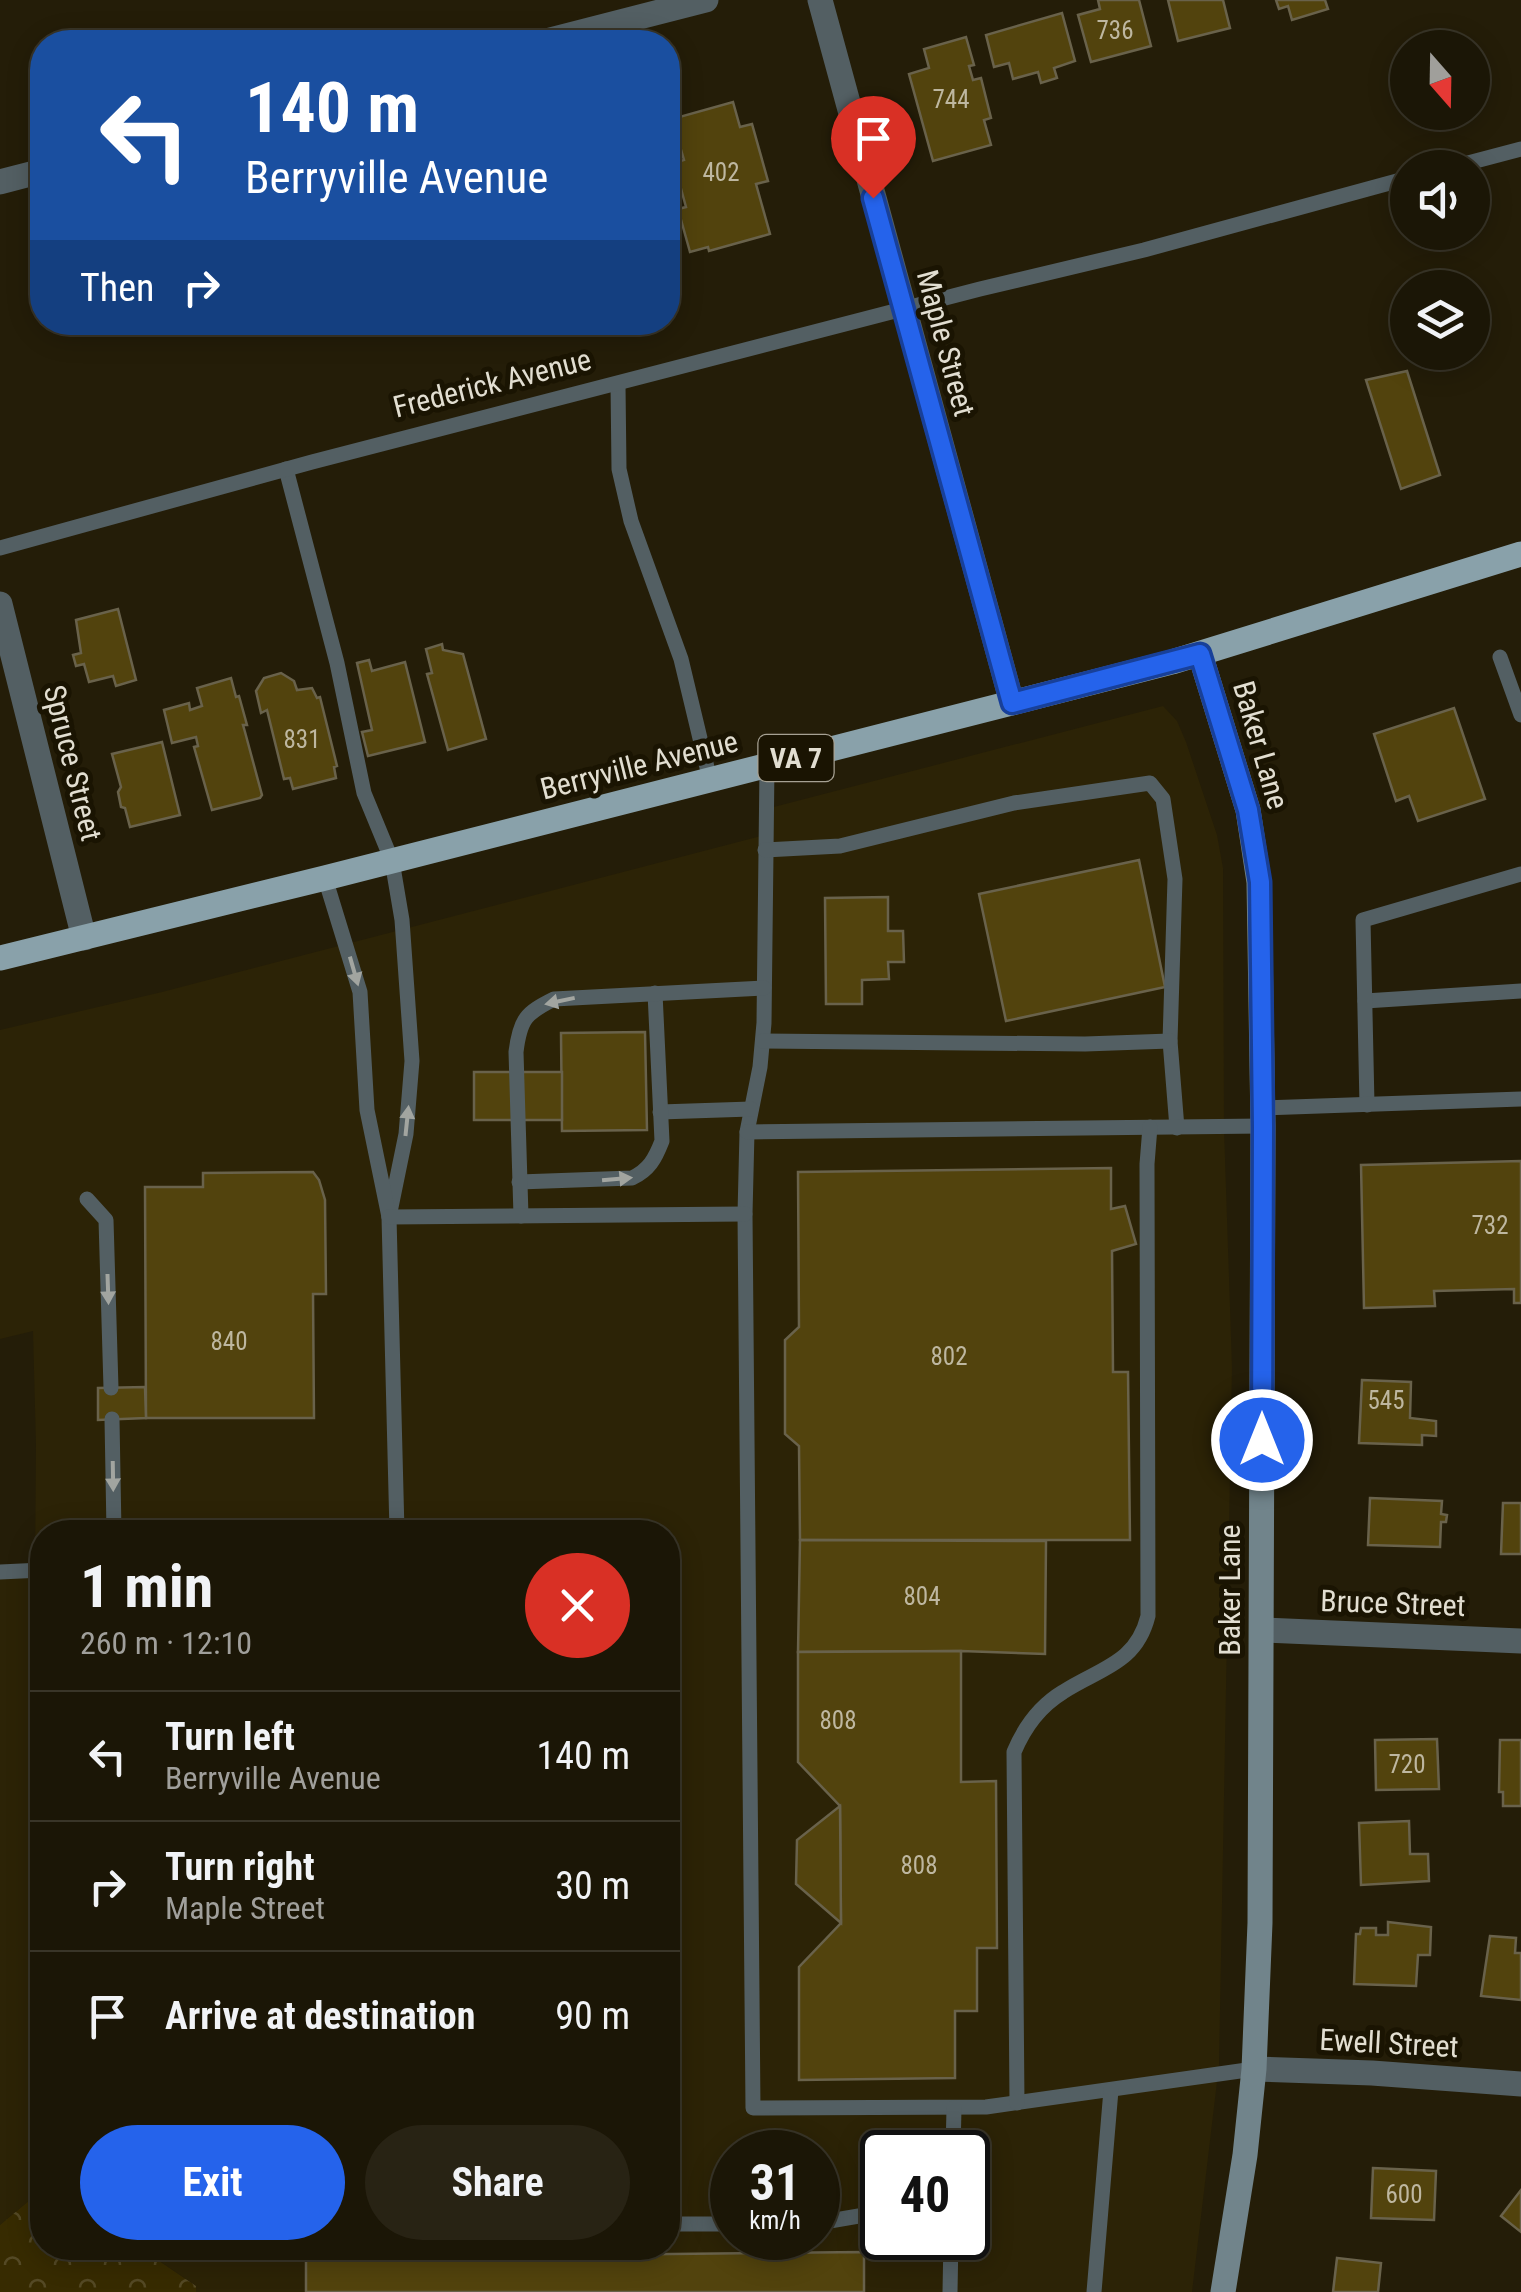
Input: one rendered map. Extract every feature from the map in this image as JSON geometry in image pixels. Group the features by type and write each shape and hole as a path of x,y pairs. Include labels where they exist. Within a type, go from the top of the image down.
{"main road":[{"name":"Berryville Avenue","path":"0,958 1200,654 1521,554"}],"street":[{"path":"589,30 706,0"},
{"name":"Maple Street","path":"820,0 1012,703"},
{"path":"0,182 30,175"},
{"name":"Spruce Street","path":"0,604 84,938"},
{"name":"Baker Lane","path":"1200,654 1256,844 1260,882 1260,1923 1254,2069 1245,2155 1222,2292"},
{"name":"Bruce Street","path":"1262,1630 1521,1641"},
{"name":"Ewell Street","path":"1254,2069 1372,2072 1521,2084"}],"lane":[{"path":"1490,158 1521,150"},
{"name":"Frederick Avenue","path":"0,548 286,469 1144,250 1390,183"},
{"path":"618,385 619,469 631,521 681,659 710,780"},
{"path":"286,469 337,663 364,793 392,861 406,958 412,1061 406,1134 390,1217"},
{"path":"1500,657 1521,715"},
{"path":"767,766 763,1041 747,1132 745,1214 753,2108 954,2108 1017,2104 1254,2069"},
{"path":"766,850 840,846 1014,803 1150,783 1163,798 1175,879 1170,1041 1177,1128"},
{"path":"1367,1104 1363,920 1521,874"},
{"path":"325,878 360,992 368,1110 390,1217 397,1520"},
{"path":"521,1216 516,1052 518,1031 528,1012 554,999 764,988"},
{"path":"1365,1000 1521,991"},
{"path":"519,1182 621,1180 645,1172 656,1158 662,1141 655,993"},
{"path":"763,1041 1170,1041"},
{"path":"747,1132 1177,1128 1367,1104 1521,1099"},
{"path":"660,1112 751,1110"},
{"path":"1017,2104 1014,1752 1023,1730 1052,1700 1117,1663 1137,1645 1148,1616 1150,1128"},
{"path":"87,1199 106,1220 111,1388"},
{"path":"390,1217 745,1214"},
{"path":"112,1419 114,1520"},
{"path":"0,1572 30,1571"},
{"path":"1094,2292 1111,2090"},
{"path":"954,2108 954,2130"},
{"path":"680,2224 710,2224"},
{"path":"950,2292 951,2260"}],"shaded area":[{"path":"1163,706 1177,721 1217,835 1223,868 1224,1129 1232,1367 1219,2065 1192,2292 196,2292 195,2285 158,2260 680,2260 680,1520 35,1520 33,1331 0,1339 0,1030 162,992 765,835 766,809"},
{"path":"30,1570 30,2200 0,2225 0,1572"}],"green space":[{"path":"30,2200 30,2260 158,2260 196,2286 196,2292 0,2292 0,2225"}],"building":[{"path":"1098,0 1139,0 1151,46 1091,62 1078,15 1100,9"},
{"path":"1168,0 1223,0 1230,28 1178,41"},
{"path":"1276,0 1325,0 1328,9 1292,20 1288,6 1279,9"},
{"path":"1062,13 1075,61 1054,68 1057,78 1041,83 1038,72 1013,79 1009,63 994,67 986,35"},
{"path":"966,37 974,65 969,66 973,80 981,78 991,118 984,120 991,145 933,161 909,74 929,68 924,49"},
{"path":"733,102 740,127 752,124 768,181 756,184 770,234 709,251 708,247 690,252 680,216 680,208 686,207 680,185 680,161 684,160 680,117"},
{"path":"1407,371 1440,475 1401,489 1366,380"},
{"path":"118,609 136,680 116,686 113,676 89,682 84,664 76,666 73,655 81,653 76,620"},
{"path":"442,644 443,650 463,654 486,739 448,750 427,674 432,673 426,649"},
{"path":"369,660 372,671 405,662 425,742 368,756 362,732 372,730 357,663"},
{"path":"281,673 294,681 297,690 312,688 320,697 337,766 336,778 293,789 290,778 284,779 267,710 261,713 256,691 264,678"},
{"path":"231,678 247,725 243,725 262,795 212,810 194,747 198,746 196,737 172,743 164,710 189,703 190,710 202,706 197,688"},
{"path":"1454,708 1485,799 1418,821 1409,796 1396,801 1374,734"},
{"path":"162,742 180,815 130,827 125,808 121,807 121,787 112,754"},
{"path":"1139,860 1165,987 1006,1021 979,894"},
{"path":"888,897 888,931 903,931 904,962 888,962 889,979 862,980 862,1004 826,1004 825,898"},
{"path":"645,1032 647,1130 562,1131 561,1033"},
{"path":"474,1072 562,1072 562,1120 474,1120"},
{"path":"1521,1161 1521,1303 1514,1303 1514,1289 1434,1291 1435,1306 1364,1308 1361,1165"},
{"path":"1111,1168 1111,1209 1125,1206 1136,1244 1112,1251 1113,1372 1128,1372 1130,1540 800,1540 799,1446 785,1434 785,1340 799,1327 798,1172"},
{"path":"313,1172 325,1200 326,1294 313,1294 314,1418 146,1418 145,1187 203,1187 203,1173"},
{"path":"1362,1380 1411,1382 1410,1418 1436,1421 1436,1436 1422,1435 1422,1445 1359,1443"},
{"path":"145,1387 146,1418 98,1420 98,1388"},
{"path":"1370,1498 1442,1501 1441,1514 1447,1515 1446,1522 1441,1522 1440,1547 1368,1545"},
{"path":"1503,1503 1521,1503 1521,1554 1501,1554"},
{"path":"800,1540 1046,1541 1045,1654 798,1652"},
{"path":"961,1651 961,1782 996,1781 997,1948 977,1948 977,2011 955,2011 955,2078 799,2080 799,1967 841,1923 840,1806 798,1762 798,1652"},
{"path":"1437,1739 1439,1789 1376,1790 1375,1740"},
{"path":"1500,1740 1521,1740 1521,1806 1503,1806 1503,1792 1499,1792"},
{"path":"840,1806 841,1923 796,1884 797,1840"},
{"path":"1409,1821 1410,1854 1428,1854 1429,1881 1361,1885 1359,1823"},
{"path":"1388,1922 1431,1927 1430,1955 1418,1955 1416,1986 1354,1984 1356,1934 1360,1934 1361,1928 1376,1928 1376,1935 1388,1935"},
{"path":"1490,1936 1516,1938 1515,1953 1521,1953 1521,2000 1481,1996"},
{"path":"1373,2168 1436,2171 1434,2220 1371,2218"},
{"path":"1521,2190 1521,2232 1501,2216"},
{"path":"840,2252 860,2252 860,2260 864,2260 864,2292 306,2292 306,2260 680,2260 680,2254 710,2254 710,2260 840,2260"},
{"path":"1337,2258 1381,2263 1378,2292 1333,2292"}],"route":[{"path":"873,198 1012,703 1200,654 1248,810 1260,882 1262,1440"}]}
